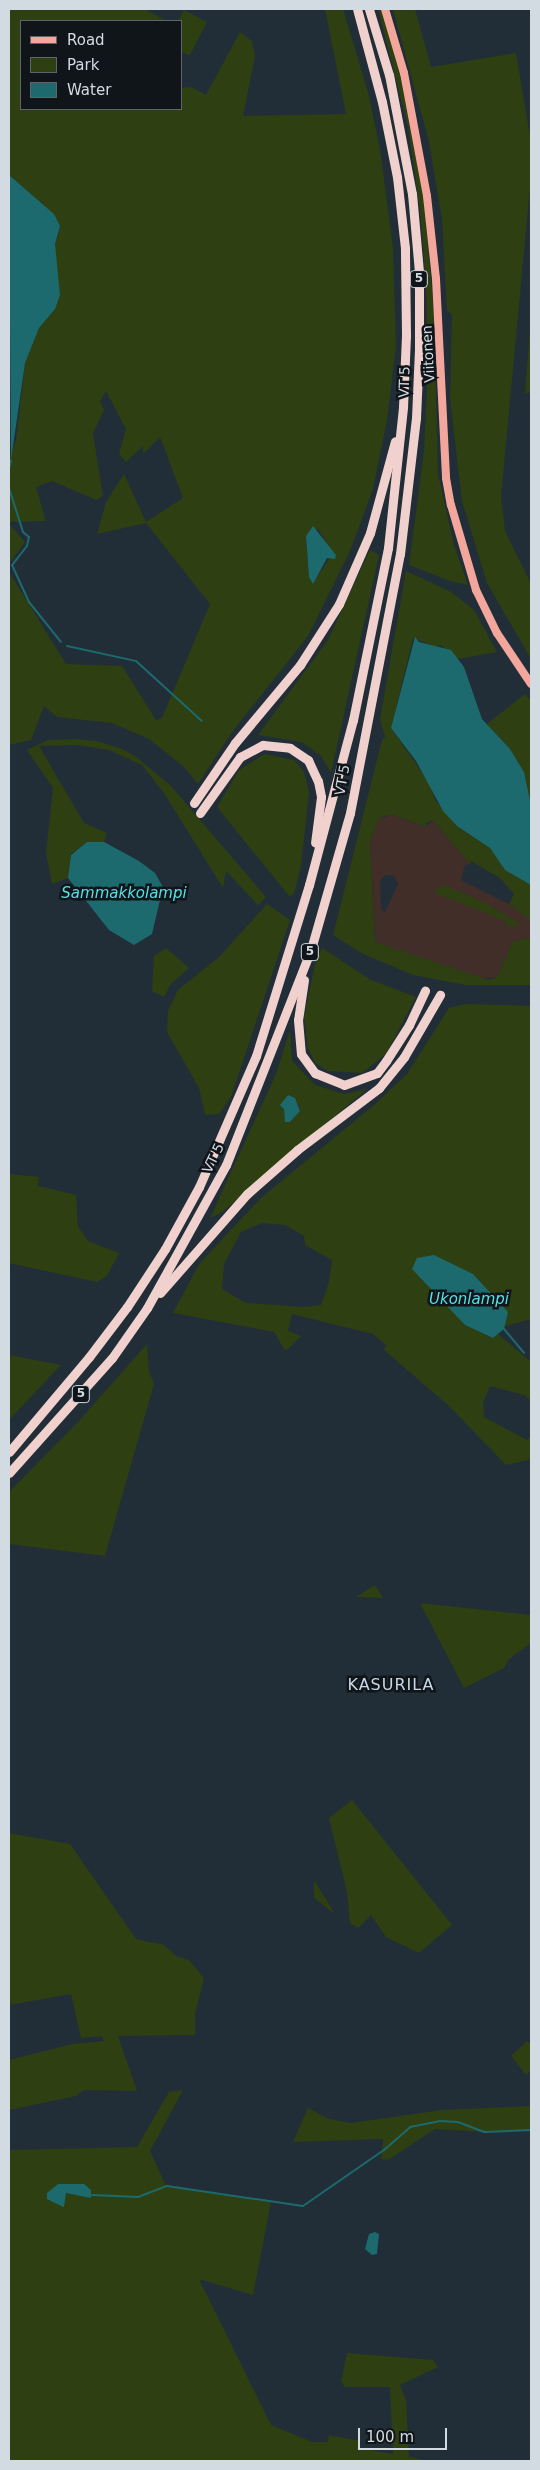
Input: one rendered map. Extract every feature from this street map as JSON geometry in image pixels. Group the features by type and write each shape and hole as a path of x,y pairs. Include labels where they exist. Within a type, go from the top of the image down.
{"highway":[{"name":"VT 5","path":"9,1452 90,1357 127,1307 165,1249 199,1187 256,1056 309,885 353,720 388,548 403,407 405,248 397,177 382,102 357,9"},
{"name":"VT 5","path":"9,1473 112,1358 147,1308 226,1165 310,949 350,813 400,554 416,418 419,272 412,194 395,102 369,9"},
{"path":"194,804 235,743 284,685 323,631 364,549 370,533 403,407"},
{"path":"200,813 232,765 251,750 276,745 298,752 314,770 321,797 309,885"},
{"path":"310,949 299,1001 298,1042 306,1063 328,1081 344,1085 377,1072 409,1025 425,991"},
{"path":"147,1308 248,1194 297,1150 379,1088 404,1057 440,995"}],"main road":[{"name":"Viitonen","path":"385,9 404,73 427,196 436,279 446,478 451,505 476,590 497,633 531,684"}],"shaded area":[{"path":"394,815 425,827 433,820 470,864 465,865 461,880 521,910 531,921 531,938 513,941 497,977 479,979 375,942 370,841 379,818","holes":["385,875 394,876 398,884 385,912 381,909 380,881"]}],"green space":[{"path":"9,9 144,9 165,20 20,20 20,110 182,110 182,88 191,87 206,95 240,32 252,41 255,56 243,116 346,114 325,9 343,9 368,92 380,149 393,248 396,346 387,420 373,489 350,551 308,636 232,732 198,784 184,767 149,739 112,723 57,717 44,706 31,740 9,745 9,572 66,664 122,666 156,720 162,718 210,604 146,523 97,534 106,502 124,474 146,522 183,498 160,437 143,454 143,446 126,462 119,454 126,429 106,391 100,401 104,410 93,433 103,496 96,500 52,481 36,487 46,521 9,522 9,458 16,440 25,363 39,328 55,309 55,244 59,232 54,214 9,175","holes":["318,529 333,553 313,583 309,577 306,536"]},
{"path":"378,9 381,9 400,71 424,200 434,314 438,474 454,545 468,585 450,581 409,565 424,451 428,365 426,283 420,210 408,127"},
{"path":"393,9 415,9 431,67 516,53 531,142 531,177 501,496 505,531 531,584 531,659 487,583 462,501 450,399 452,314 447,311 442,219 429,142"},
{"path":"184,10 207,22 190,55 182,52 182,20 179,20"},
{"path":"531,313 531,392 525,394"},
{"path":"9,524 25,542 9,564"},
{"path":"370,550 379,555 331,773 321,756 302,742 258,735 328,640"},
{"path":"406,571 451,592 474,610 497,652 458,659 441,645 436,647 413,638 391,728 430,784 435,800 457,826 490,848 505,870 531,860 531,921 509,904 514,894 500,878 471,861 470,864 433,820 426,823 426,827 394,815 385,816 379,818 370,841 375,942 489,980 497,977 513,941 531,938 531,985 466,985 413,975 361,953 333,935 382,740 385,737 380,719"},
{"path":"525,694 531,701 531,805 524,772 510,749 487,724"},
{"path":"76,739 97,741 122,749 135,756 170,785 266,897 258,905 226,871 223,888 164,793 142,765 109,750 77,745 39,746 84,823 107,833 104,842 87,842 71,854 68,878 52,884 46,853 53,788 27,750 48,740"},
{"path":"265,754 294,760 304,772 309,792 301,866 294,894 289,896 217,807 239,770"},
{"path":"447,886 487,904 517,922 520,927 505,925 506,921 435,893 438,887"},
{"path":"267,904 290,920 231,1097 219,1114 205,1115 199,1088 167,1032 168,1011 178,990 219,957"},
{"path":"166,948 189,968 170,985 164,997 152,991 154,956"},
{"path":"322,948 371,980 416,997 386,1054 362,1073 328,1071 315,1063 308,1048 304,1017 315,964"},
{"path":"466,1004 531,1006 531,1319 503,1327 443,1300 465,1325 493,1338 498,1334 531,1362 531,1401 524,1395 490,1386 483,1403 484,1417 527,1440 531,1436 531,1459 506,1465 449,1406 384,1350 386,1345 373,1334 292,1314 288,1331 301,1336 287,1350 284,1349 274,1332 173,1313 199,1264 261,1198 374,1105 407,1074 449,1008","holes":["262,1223 285,1225 304,1236 305,1245 332,1260 329,1282 321,1305 303,1307 246,1303 222,1289 224,1264 241,1232"]},
{"path":"290,1030 292,1061 315,1085 344,1094 367,1089 221,1213 210,1218 276,1074","holes":["288,1095 299,1105 300,1111 290,1122 284,1116"]},
{"path":"9,1174 39,1177 38,1186 76,1195 78,1226 88,1241 119,1253 107,1276 97,1282 9,1263"},
{"path":"147,1344 149,1371 154,1384 105,1556 9,1544 9,1492 78,1422"},
{"path":"9,1355 61,1365 9,1420"},
{"path":"375,1585 383,1598 356,1597"},
{"path":"420,1603 531,1615 531,1643 509,1659 504,1668 464,1688"},
{"path":"352,1800 452,1925 419,1953 386,1937 371,1915 358,1928 350,1923 347,1892 329,1818"},
{"path":"9,1833 70,1844 136,1939 164,1945 176,1956 189,1960 204,1978 195,2014 195,2035 118,2036 137,2091 84,2090 76,2096 9,2110 9,2060 73,2044 104,2041 102,2036 81,2038 71,1994 9,2005"},
{"path":"314,1880 335,1914 314,1898"},
{"path":"527,2041 531,2044 531,2071 526,2075 511,2056"},
{"path":"183,2090 150,2151 166,2186 271,2202 253,2295 199,2279 271,2425 312,2442 328,2442 329,2435 360,2441 359,2448 393,2454 390,2387 345,2387 341,2382 347,2353 433,2360 438,2367 400,2385 406,2400 409,2457 429,2461 9,2461 9,2150 137,2147 169,2092","holes":["58,2184 84,2184 76,2195 66,2193 65,2197"]},
{"path":"531,2106 531,2130 486,2132 435,2129 388,2160 381,2159 383,2139 293,2142 308,2108 329,2119 351,2123 442,2110"}],"water":[{"path":"9,175 54,214 60,226 55,244 60,295 55,309 39,328 25,363 11,460"},
{"path":"313,526 336,555 335,559 327,558 313,584 309,577 306,536"},
{"path":"415,637 419,642 451,650 464,667 482,719 510,749 524,772 531,805 531,885 505,870 490,848 457,826 443,811 416,761 391,728"},
{"name":"Sammakkolampi","path":"87,842 104,842 139,861 155,873 163,887 152,934 134,945 109,930 68,878 71,855"},
{"path":"288,1095 295,1098 300,1111 290,1122 285,1122 284,1109 280,1105"},
{"name":"Ukonlampi","path":"434,1255 473,1274 508,1312 504,1329 493,1338 465,1325 412,1269 417,1258"},
{"path":"58,2184 84,2184 91,2190 91,2198 66,2193 64,2207 47,2199 47,2193"},
{"path":"375,2232 379,2234 377,2254 372,2255 365,2249 369,2234"}],"waterway":[{"path":"9,469 11,460"},
{"path":"9,488 23,532 29,537 27,546 12,565 29,602 61,642"},
{"path":"67,646 136,661 202,721"},
{"path":"504,1329 524,1353"},
{"path":"531,1372 531,1379"},
{"path":"92,2195 138,2197 167,2186 303,2206 384,2150 410,2127 440,2121 458,2122 484,2132 531,2130"}],"district":[{"name":"KASURILA","path":"391,1685"}]}
